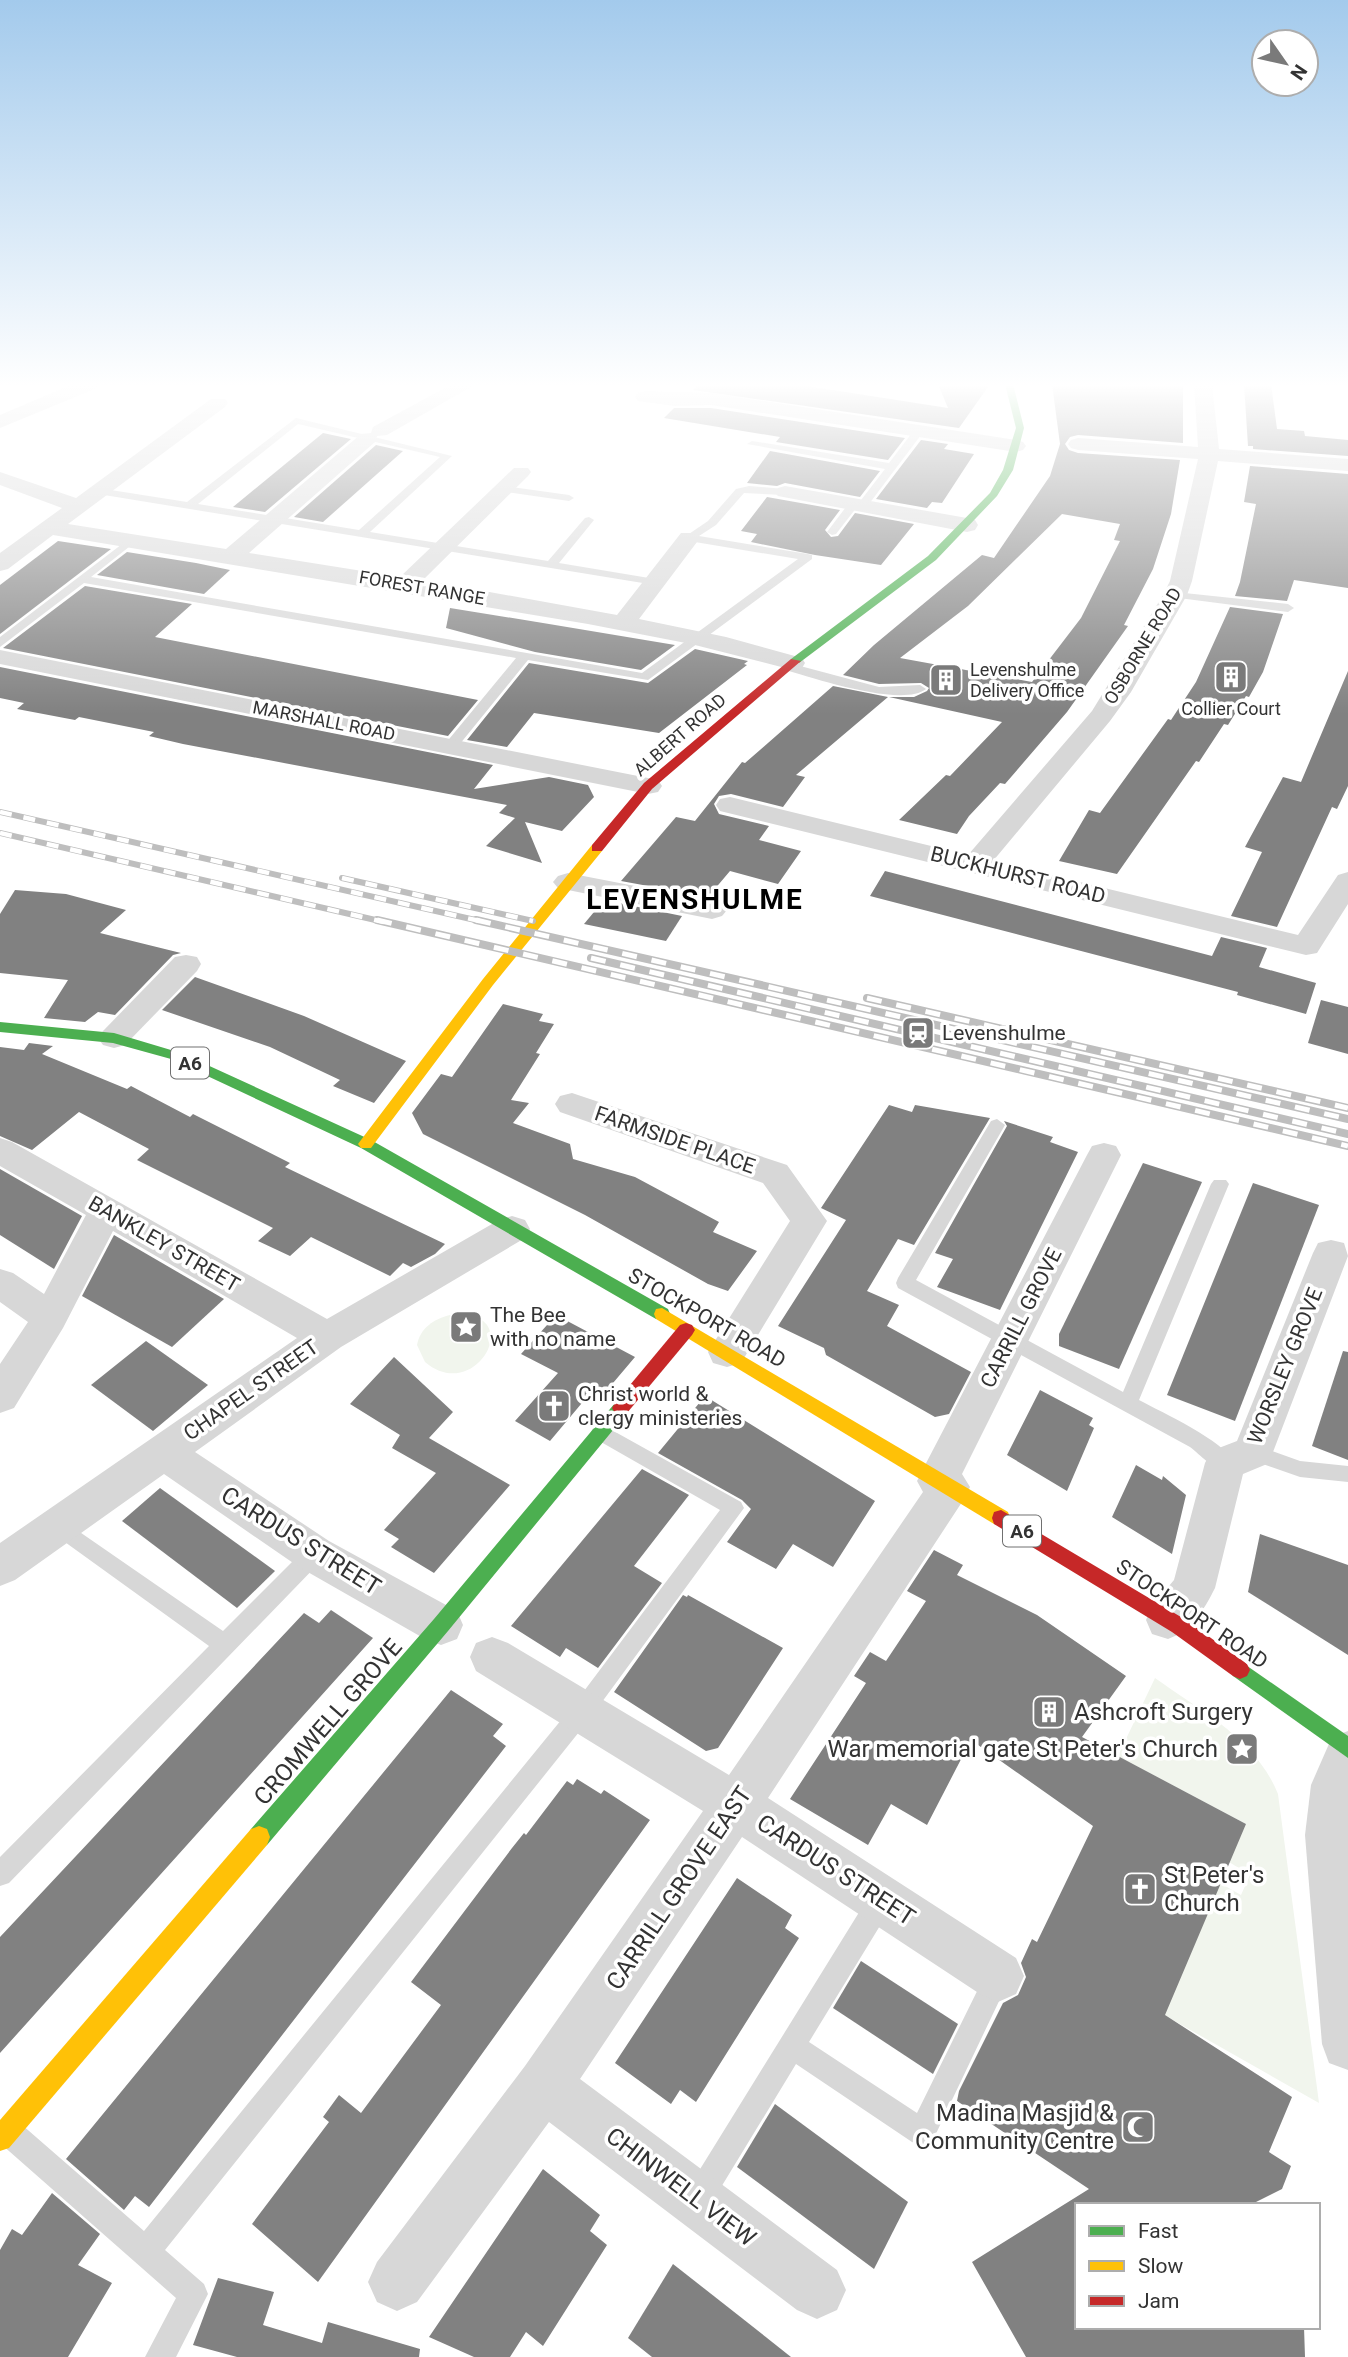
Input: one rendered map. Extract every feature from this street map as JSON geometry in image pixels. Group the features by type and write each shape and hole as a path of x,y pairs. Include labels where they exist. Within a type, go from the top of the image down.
{"main road":[{"name":"ALBERT ROAD","path":"366,1144 568,881 648,786 791,665 932,558 967,525 992,494"},
{"name":"STOCKPORT ROAD","path":"0,1027 114,1038 176,1056 366,1144 727,1352 1168,1619 1348,1750"},
{"name":"CROMWELL GROVE","path":"3,2135 441,1625 686,1330"}],"street":[{"path":"45,494 78,506"},
{"path":"0,564 94,494"},
{"path":"230,556 303,494"},
{"path":"406,584 499,494"},
{"path":"796,494 967,525"},
{"name":"OSBORNE ROAD","path":"975,864 1101,716 1118,692 1175,595 1199,494"},
{"name":"FOREST RANGE","path":"49,528 406,584 624,623 738,646 791,665"},
{"path":"624,623 689,538"},
{"name":"MARSHALL ROAD","path":"0,657 648,786"},
{"name":"BUCKHURST ROAD","path":"730,805 1306,946 1348,881"},
{"path":"568,881 712,910"},
{"path":"114,1038 186,964"},
{"name":"FARMSIDE PLACE","path":"572,1104 775,1174 804,1212 809,1221 727,1352"},
{"name":"BANKLEY STREET","path":"0,1150 327,1337"},
{"name":"CARRILL GROVE","path":"944,1484 1010,1340 1104,1155"},
{"path":"0,1397 50,1318 106,1211"},
{"name":"CHAPEL STREET","path":"0,1567 327,1337 512,1229"},
{"name":"WORSLEY GROVE","path":"1168,1619 1193,1588 1239,1457 1331,1253"},
{"path":"0,1283 50,1318"},
{"name":"CARDUS STREET","path":"163,1452 314,1554 441,1625"},
{"name":"CARRILL GROVE EAST","path":"397,2281 544,2085 736,1805 944,1484"},
{"name":"CARDUS STREET","path":"492,1657 736,1805 999,1976"},
{"path":"1348,1750 1335,1785 1329,1835 1348,2044"},
{"name":"CHINWELL VIEW","path":"544,2085 817,2290"}],"lane":[{"path":"116,494 655,582"},
{"path":"189,506 204,494"},
{"path":"362,534 406,494"},
{"path":"540,494 569,498"},
{"path":"689,538 712,523 737,494"},
{"path":"832,532 867,494"},
{"path":"551,565 589,520"},
{"path":"81,579 644,677 808,557 689,538"},
{"path":"0,643 130,541"},
{"path":"1175,595 1288,608"},
{"path":"450,747 525,656"},
{"path":"791,665 878,691 920,689"},
{"path":"997,1125 905,1283 1197,1441 1239,1457 1300,1469 1348,1474"},
{"path":"1128,1404 1220,1184"},
{"path":"145,2252 583,1710 734,1508 601,1432"},
{"path":"58,1526 225,1646"},
{"path":"0,1874 314,1554"},
{"path":"698,2200 882,1899"},
{"path":"792,2046 922,2132 999,1976"},
{"path":"3,2135 194,2294 160,2357"}],"shaded area":[{"path":"450,1315 474,1317 487,1325 491,1338 487,1352 476,1364 462,1372 444,1372 425,1362 417,1345 421,1334 429,1325"},
{"path":"1155,1678 1242,1742 1256,1757 1278,1794 1319,2103 1164,2015 1220,1883 1241,1895 1250,1875 1229,1862 1246,1824 1123,1759 1116,1760"}],"building":[{"path":"249,494 286,494 265,512 233,507"},
{"path":"320,494 355,494 323,522 294,517"},
{"path":"880,494 948,494 942,503 932,502 927,508 876,499"},
{"path":"1038,494 1174,494 1171,514 1153,569 1124,625 1128,626 1067,712 1005,784 1000,783 969,816 957,834 899,820 946,775 950,776 1002,722 889,697 914,697 929,688 921,683 879,684 843,675 874,645 982,555 994,558","holes":["1062,514 1120,524 1114,540 1120,541 1081,618 1032,682 900,658 968,606"]},
{"path":"1245,494 1348,494 1348,588 1294,580 1287,601 1235,596 1256,504 1244,502"},
{"path":"767,497 840,510 825,530 831,537 838,536 855,513 914,524 881,565 815,555 751,542 757,534 741,531"},
{"path":"58,541 111,549 0,634 0,585"},
{"path":"127,552 230,570 204,594 97,575"},
{"path":"85,586 192,604 155,637 478,700 448,736 3,648"},
{"path":"1230,607 1283,614 1263,672 1249,697 1246,696 1228,725 1224,724 1199,762 1196,761 1117,874 1059,861 1089,810 1100,813 1168,719 1171,720 1196,682"},
{"path":"450,608 675,645 641,670 535,652 446,628"},
{"path":"695,649 748,661 744,664 747,665 659,733 534,713 507,747 467,740 529,663 648,683"},
{"path":"0,667 493,765 474,789 549,777 588,785 594,797 562,831 525,822 542,863 486,846 515,818 499,813 507,805 183,744 149,736 154,732 79,717 75,720 17,709 24,703 0,698"},
{"path":"1348,671 1348,786 1337,809 1332,807 1277,927 1231,916 1262,852 1245,847 1283,777 1301,782"},
{"path":"833,686 888,697 796,775 805,777 783,807 731,794 719,796 714,804 719,814 769,826 759,840 801,851 778,884 730,871 708,897 621,881 676,817 695,821 742,762 745,763"},
{"path":"885,871 1212,956 1221,937 1267,948 1259,967 1316,983 1306,1014 1237,995 1238,992 870,896"},
{"path":"15,890 66,894 126,910 100,933 181,953 173,955 115,1015 98,1012 85,1022 44,1018 68,980 0,973 0,914"},
{"path":"604,900 682,916 666,941 584,924"},
{"path":"195,977 304,1016 406,1061 374,1103 333,1086 340,1080 270,1047 162,1010"},
{"path":"1321,1000 1348,1007 1348,1054 1308,1043"},
{"path":"503,1004 543,1014 539,1021 554,1024 536,1053 540,1054 511,1100 529,1103 513,1123 570,1144 573,1159 635,1177 719,1222 713,1232 757,1251 728,1291 708,1284 585,1215 423,1134 412,1113 441,1074 452,1077"},
{"path":"29,1043 53,1046 42,1054 127,1089 131,1086 190,1117 193,1114 290,1163 285,1167 445,1244 435,1254 411,1267 403,1263 390,1276 311,1237 290,1256 258,1241 273,1228 137,1160 149,1149 79,1112 32,1150 0,1136 0,1047 24,1050"},
{"path":"889,1105 912,1112 915,1105 990,1118 914,1245 898,1239 867,1291 899,1305 887,1326 971,1372 949,1414 935,1417 826,1355 824,1348 778,1326 846,1220 821,1208"},
{"path":"1004,1121 1053,1137 1050,1142 1078,1152 1000,1310 937,1287 953,1259 935,1253 1007,1126"},
{"path":"1143,1163 1202,1182 1119,1369 1059,1346 1059,1334"},
{"path":"0,1169 82,1216 54,1269 0,1235"},
{"path":"1253,1183 1319,1205 1235,1421 1167,1395"},
{"path":"114,1235 224,1299 172,1347 82,1296"},
{"path":"556,1315 635,1357 602,1396 592,1391 550,1441 515,1421 558,1373 521,1354"},
{"path":"146,1341 208,1385 153,1431 91,1385"},
{"path":"1343,1351 1348,1352 1348,1460 1312,1446"},
{"path":"394,1357 453,1412 429,1438 510,1485 434,1573 391,1547 399,1539 384,1530 436,1473 392,1448 400,1435 350,1404"},
{"path":"1040,1390 1093,1418 1089,1425 1094,1428 1067,1491 1007,1455"},
{"path":"705,1396 875,1501 833,1567 793,1544 776,1569 727,1542 751,1509 742,1500 658,1453"},
{"path":"1136,1465 1162,1480 1163,1476 1186,1495 1172,1554 1112,1517"},
{"path":"642,1469 689,1495 634,1566 662,1583 598,1668 566,1648 560,1657 511,1626"},
{"path":"160,1488 275,1571 237,1608 122,1521"},
{"path":"1260,1534 1348,1565 1348,1655 1248,1592"},
{"path":"934,1550 963,1565 957,1575 1037,1615 1126,1676 1082,1737 1246,1824 1165,2015 1292,2097 1269,2152 1291,2166 1282,2189 1254,2203 1075,2203 1075,2329 1304,2329 1305,2357 1026,2357 972,2262 1089,2189 957,2101 959,2091 1003,2003 1018,1995 1026,1977 1021,1963 1032,1939 1037,1942 1093,1826 971,1740 927,1825 891,1804 868,1845 790,1799 866,1683 854,1676 870,1652 886,1661 926,1601 907,1591"},
{"path":"683,1595 688,1595 783,1648 718,1748 706,1751 614,1692"},
{"path":"331,1610 373,1638 0,2053 0,1937 304,1613 319,1623"},
{"path":"451,1690 503,1724 493,1736 506,1746 149,2207 135,2196 124,2210 66,2159"},
{"path":"577,1779 601,1794 604,1790 650,1820 318,2282 252,2224 329,2122 323,2117 339,2095 361,2113 441,2005 411,1982 524,1833 526,1835 567,1781 573,1785"},
{"path":"737,1878 792,1915 785,1928 799,1938 696,2102 680,2090 671,2104 615,2063"},
{"path":"861,1961 958,2024 933,2074 833,2008"},
{"path":"775,2104 908,2202 874,2269 737,2167"},
{"path":"543,2169 600,2215 590,2231 607,2245 543,2346 526,2332 510,2357 474,2357 429,2337"},
{"path":"52,2193 100,2234 78,2265 112,2283 68,2357 0,2357 0,2250 12,2229 22,2235"},
{"path":"673,2264 791,2357 652,2357 628,2338"},
{"path":"218,2278 274,2292 263,2325 322,2343 328,2322 420,2349 419,2357 237,2357 193,2345"}],"railway":[{"path":"0,812 484,922"},
{"path":"0,833 384,922"},
{"path":"342,878 533,921"},
{"path":"377,920 1348,1146"},
{"path":"476,920 1348,1119"},
{"path":"591,958 1348,1134"},
{"path":"867,998 1348,1108"}],"traffic: fast":[{"path":"795,661 932,558 994,494"},
{"path":"0,1027 114,1038 176,1056 366,1144 662,1314"},
{"path":"259,1837 441,1625 621,1408"},
{"path":"1240,1670 1348,1748"}],"traffic: slow":[{"path":"366,1144 488,982 597,848"},
{"path":"662,1314 1001,1518"},
{"path":"0,2139 259,1837"}],"traffic: jam":[{"path":"597,848 648,786 795,661"},
{"path":"621,1408 686,1330"},
{"path":"1001,1518 1179,1626 1240,1670"}],"place":[{"name":"Collier Court","path":"1231,677"},
{"name":"Levenshulme Delivery Office","path":"946,680"},
{"name":"Levenshulme","path":"918,1033"},
{"name":"The Bee with no name","path":"466,1327"},
{"name":"Christ world & clergy ministeries","path":"554,1406"},
{"name":"Ashcroft Surgery","path":"1049,1712"},
{"name":"War memorial gate St Peter's Church","path":"1242,1749"},
{"name":"St Peter's Church","path":"1140,1889"},
{"name":"Madina Masjid & Community Centre","path":"1138,2127"}],"district":[{"name":"LEVENSHULME","path":"695,899"}]}
